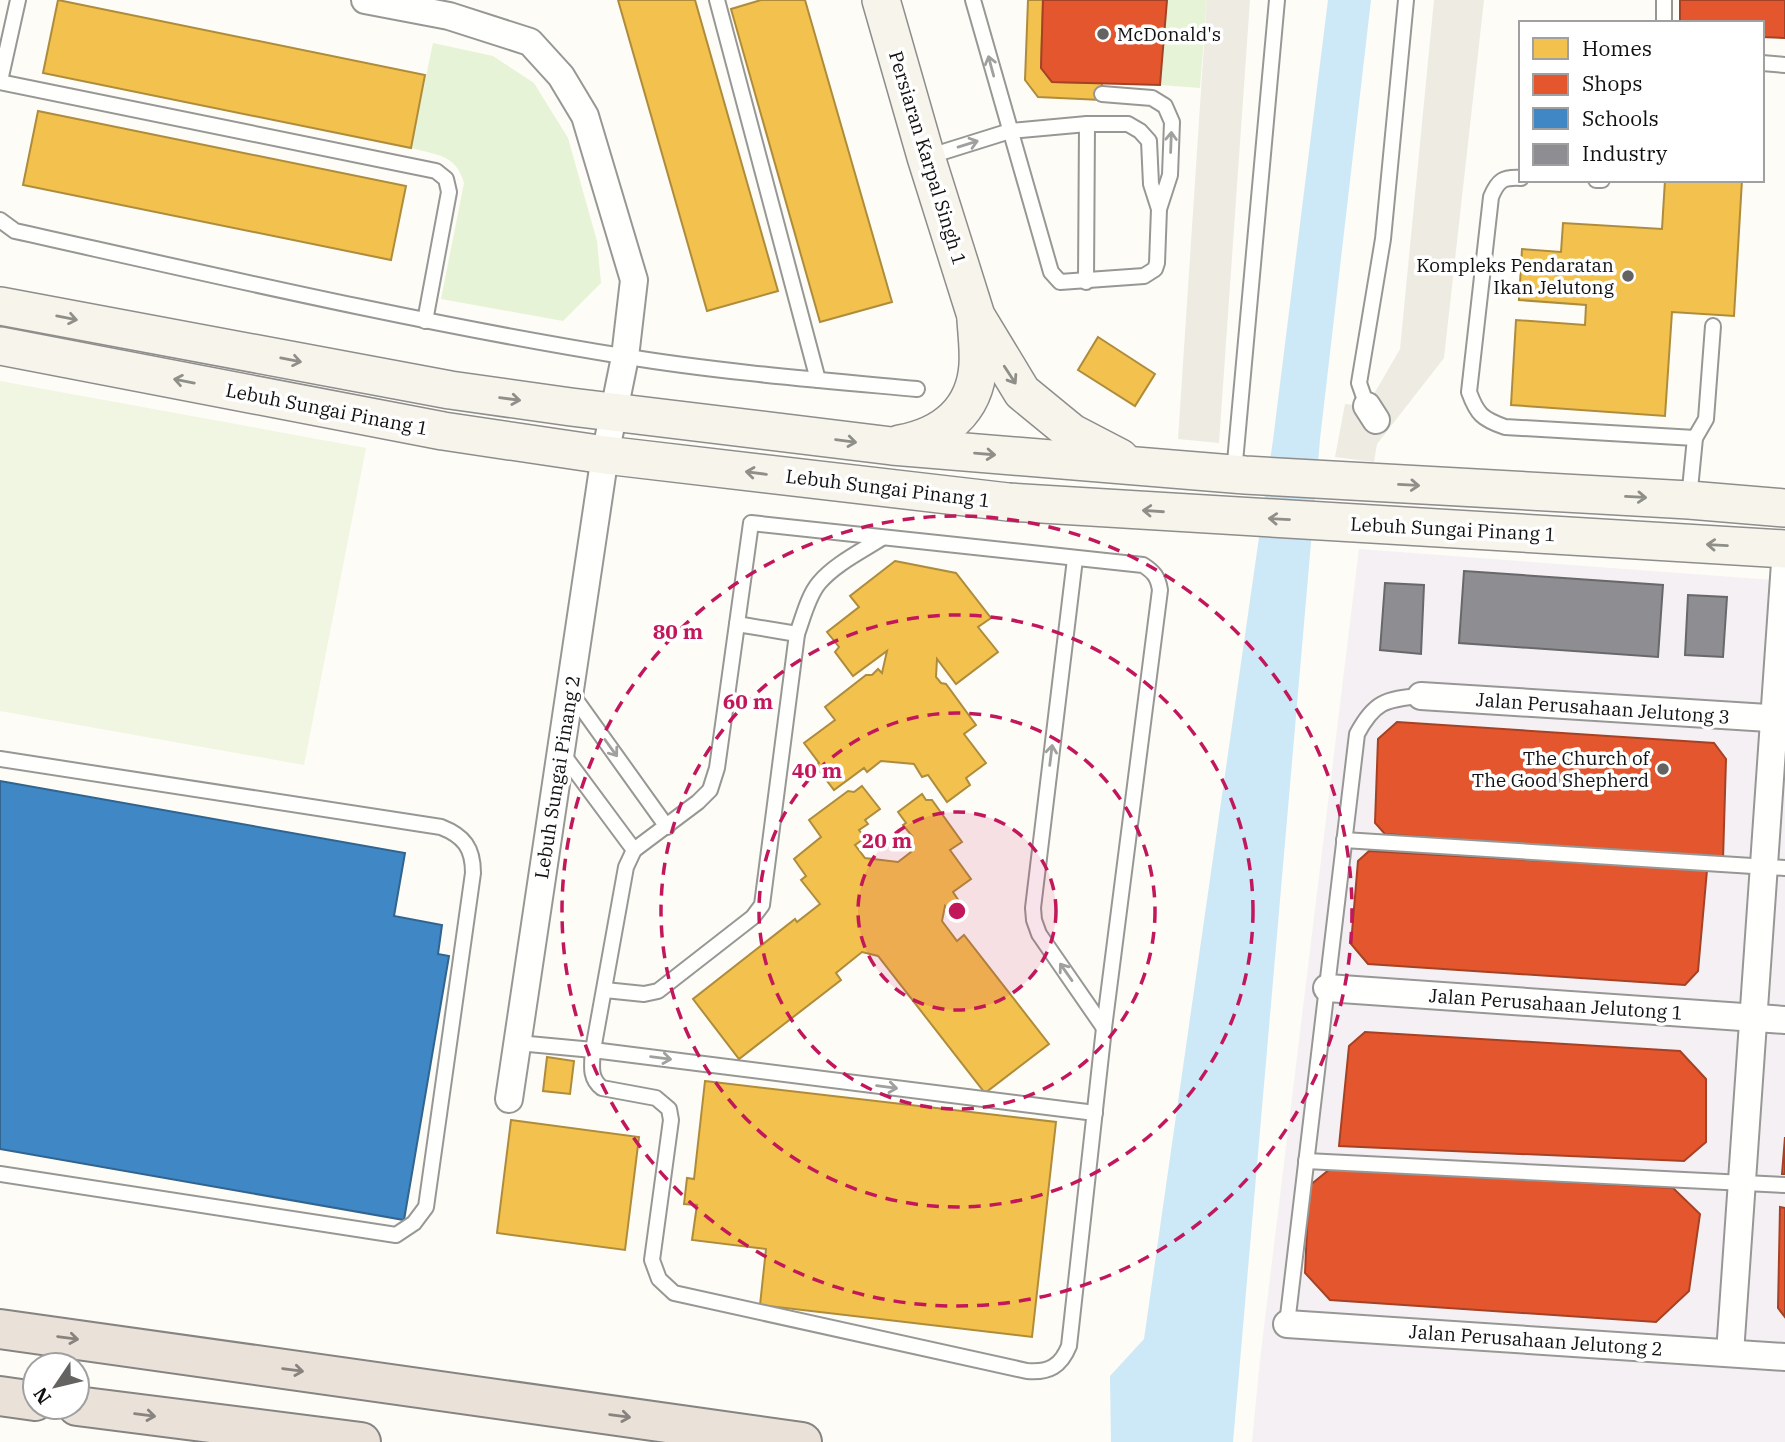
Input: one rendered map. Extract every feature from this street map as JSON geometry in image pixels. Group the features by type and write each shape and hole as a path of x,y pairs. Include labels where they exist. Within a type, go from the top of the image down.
{"highway":[{"path":"0,1329 802,1442"},
{"path":"0,1396 21,1399"},
{"path":"91,1408 361,1442"}],"street":[{"name":"Lebuh Sungai Pinang 2","path":"365,0 449,16 530,43 561,76 585,116 634,281 625,357 605,455 509,1099"},
{"name":"Persiaran Karpal Singh 1","path":"881,0 926,157 976,316 1021,392 1072,433 1138,467"},
{"path":"0,306 450,390 892,446 1138,467 1785,508"},
{"name":"Persiaran Karpal Singh 1","path":"892,446 918,441 943,427 957,419 967,404 978,366 976,316"},
{"name":"Lebuh Sungai Pinang 1","path":"0,346 443,431 605,455 1008,502 1785,549"},
{"path":"1730,1353 1753,1017 1774,868 1785,563"},
{"name":"Jalan Perusahaan Jelutong 3","path":"1421,696 1779,719"},
{"name":"Jalan Perusahaan Jelutong 1","path":"1327,988 1785,1020"},
{"name":"Jalan Perusahaan Jelutong 2","path":"1287,1324 1785,1357"}],"lane":[{"path":"18,0 0,81 436,171 446,179 449,192 425,321"},
{"path":"717,0 818,380"},
{"path":"973,0 1051,272 1060,282 1144,276 1155,269 1157,263 1159,209 1170,174 1172,122 1165,106 1152,98 1102,94"},
{"path":"1239,474 1278,0"},
{"path":"1371,413 1359,383 1383,239 1406,0"},
{"path":"1664,0 1664,21"},
{"path":"1764,63 1785,65"},
{"path":"926,157 1010,131 1087,124 1128,124 1140,131 1149,141 1151,184 1159,209"},
{"path":"1086,282 1087,124"},
{"path":"1519,178 1502,179 1497,183 1491,197 1469,392 1476,410 1488,421 1505,427 1695,438"},
{"path":"0,220 15,231 425,321 625,357 917,389"},
{"path":"1689,500 1695,438 1706,419 1713,326"},
{"path":"751,523 882,538 1143,565 1152,570 1158,579 1160,590 1104,1028 1069,1346 1064,1359 1053,1369 1041,1373 674,1293 659,1279 652,1260 671,1120 669,1109 656,1098 602,1088 592,1077 593,1050 626,867 634,850 667,827 710,790 717,768 751,523"},
{"path":"605,990 644,994 658,991 753,917 762,905 797,634 820,582 882,538"},
{"path":"1075,559 1033,908 1039,934 1104,1028"},
{"path":"737,624 797,634"},
{"path":"571,693 667,827"},
{"path":"1287,1324 1357,734 1368,714 1379,705 1398,698 1421,696"},
{"path":"560,751 634,850"},
{"path":"0,759 441,827 455,832 467,843 473,858 473,873 426,1207 414,1223 396,1235 0,1174"},
{"path":"1343,840 1774,868"},
{"path":"518,1043 1096,1113"},
{"path":"1307,1161 1785,1185"}],"shaded area":[{"path":"1207,0 1250,0 1219,443 1178,439"},
{"path":"1434,0 1484,0 1444,358 1377,444 1374,462 1335,457 1345,404 1367,406 1400,349"},
{"path":"1359,549 1785,581 1785,1442 1252,1442"}],"green space":[{"path":"1167,0 1207,0 1200,88 1160,85"},
{"path":"433,43 493,56 534,83 568,138 597,241 601,283 563,321 441,299 464,183 456,166 444,157 411,148"},
{"path":"0,381 366,448 304,765 0,711"}],"water":[{"path":"1328,0 1371,0 1320,439 1233,1442 1111,1442 1110,1376 1144,1339 1273,440"}],"building: Homes":[{"path":"58,0 425,75 411,148 43,73"},
{"path":"618,0 695,0 778,291 707,311"},
{"path":"761,0 805,0 892,302 820,322 731,9"},
{"path":"1028,0 1043,0 1041,68 1052,82 1102,83 1101,100 1038,97 1025,80"},
{"path":"38,111 406,186 391,260 23,185"},
{"name":"Kompleks Pendaratan Ikan Jelutong","path":"1665,182 1742,182 1734,316 1672,312 1665,416 1511,405 1516,320 1585,325 1586,305 1519,300 1522,249 1561,252 1563,223 1662,229"},
{"path":"1098,337 1155,374 1135,406 1078,370"},
{"path":"895,561 956,573 991,618 978,627 998,652 956,684 937,659 936,677 946,684 976,725 964,734 986,763 966,778 970,785 947,802 928,775 922,777 914,764 881,761 867,772 864,768 834,790 815,765 819,763 804,743 835,720 825,707 866,675 872,675 878,669 882,673 887,651 853,676 835,652 839,647 827,632 859,607 850,596"},
{"path":"862,786 880,809 865,820 868,824 859,830 865,838 855,845 865,858 898,862 911,852 904,842 912,836 903,825 906,823 898,812 922,794 926,800 932,800 962,842 950,850 971,879 953,892 961,904 949,912 945,906 942,921 957,941 964,935 1049,1044 985,1093 878,956 862,952 836,973 841,980 739,1059 693,999 795,919 797,922 820,904 801,880 806,876 794,859 821,837 809,820 848,791 854,792"},
{"path":"547,1057 574,1061 570,1094 543,1091"},
{"path":"705,1081 1056,1122 1032,1337 760,1305 766,1249 692,1240 697,1205 684,1204 687,1178 694,1179"},
{"path":"511,1120 639,1137 625,1250 497,1233"}],"building: Shops":[{"name":"McDonald's","path":"1043,0 1167,0 1160,85 1052,82 1041,68"},
{"path":"1680,0 1785,0 1785,38 1764,37 1764,21 1680,21"},
{"path":"1397,722 1714,743 1726,759 1723,860 1385,834 1375,823 1378,739"},
{"path":"1369,851 1707,870 1698,971 1685,985 1368,964 1351,944 1358,861"},
{"path":"1365,1032 1680,1051 1706,1079 1706,1142 1684,1161 1339,1146 1349,1046"},
{"path":"1785,1137 1785,1174 1782,1174"},
{"path":"1330,1169 1673,1188 1700,1214 1689,1291 1656,1322 1330,1300 1305,1273 1309,1186"},
{"path":"1780,1207 1785,1208 1785,1317 1778,1308"}],"building: Schools":[{"path":"0,781 405,853 394,916 442,925 438,954 449,956 404,1220 0,1149"}],"building: Industry":[{"path":"1464,571 1663,585 1658,657 1459,643"},
{"path":"1385,583 1424,585 1421,654 1380,650"},
{"path":"1688,595 1727,597 1723,657 1685,655"}],"place":[{"name":"McDonald's","path":"1103,34"},
{"name":"Kompleks Pendaratan Ikan Jelutong","path":"1628,276"},
{"name":"The Church of The Good Shepherd","path":"1663,769"}]}
